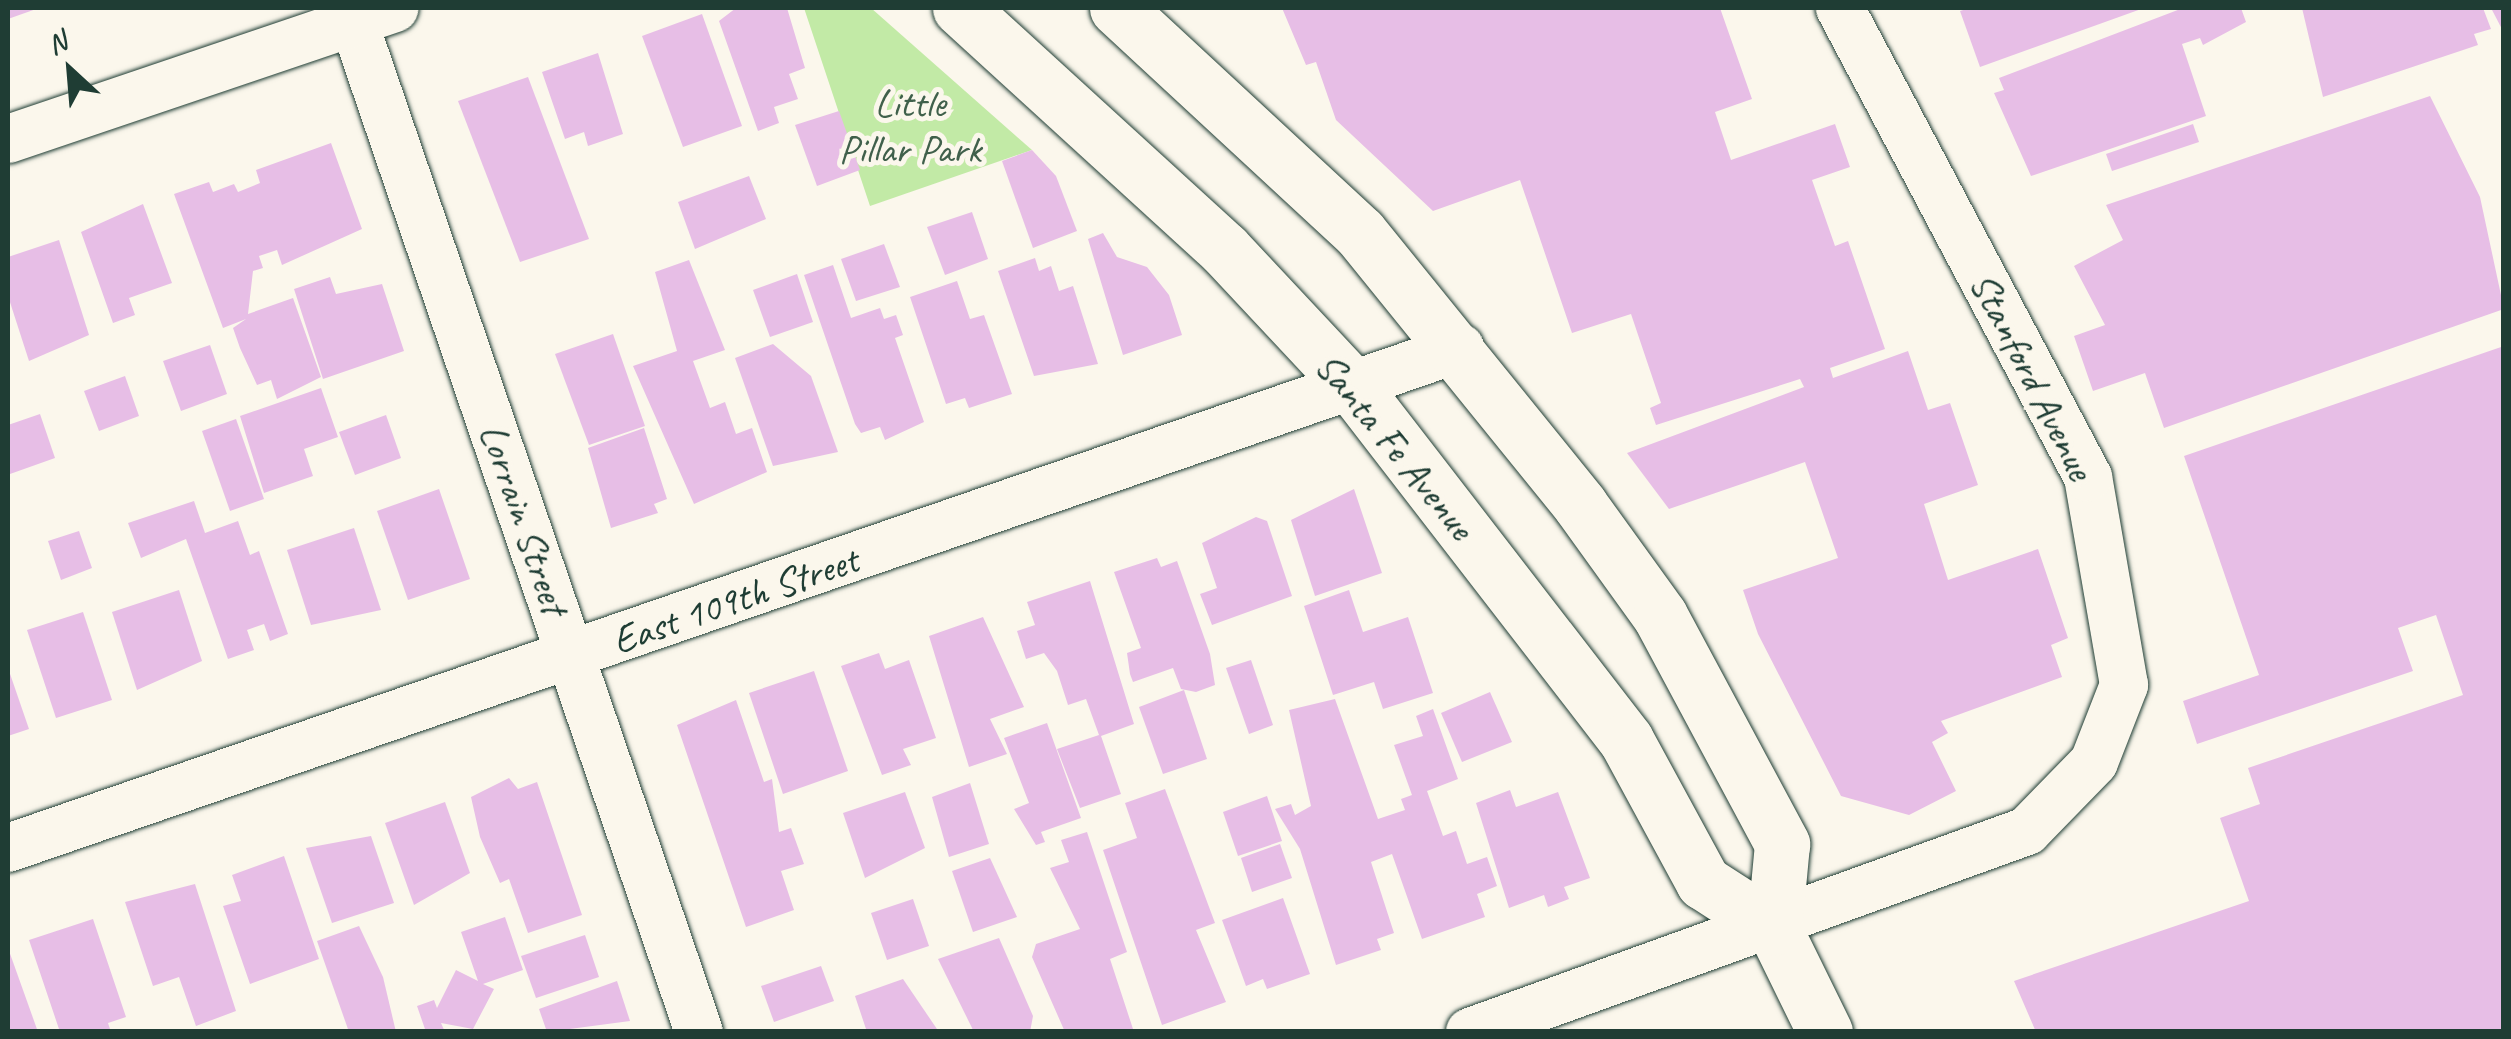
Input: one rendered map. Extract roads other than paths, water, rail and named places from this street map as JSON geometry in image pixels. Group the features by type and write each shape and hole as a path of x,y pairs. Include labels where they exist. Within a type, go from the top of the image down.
{"street":[{"name":"Santa Fe Avenue","path":"960,8 1224,249 1354,388 1626,740 1703,882 1774,928"},
{"path":"1117,8 1285,158 1460,348 1660,616 1782,844 1774,928 1825,1032"},
{"name":"Stanford Avenue","path":"1470,1032 1774,928 2027,831 2094,762 2124,684 2088,476 1840,8"},
{"path":"8,139 366,12"},
{"name":"Lorrain Street","path":"366,12 571,656 698,1032"},
{"name":"East 109th Street","path":"8,848 1354,388 1460,348"}],"park label":[{"name":"Little Pillar Park","path":"910,126"}]}
